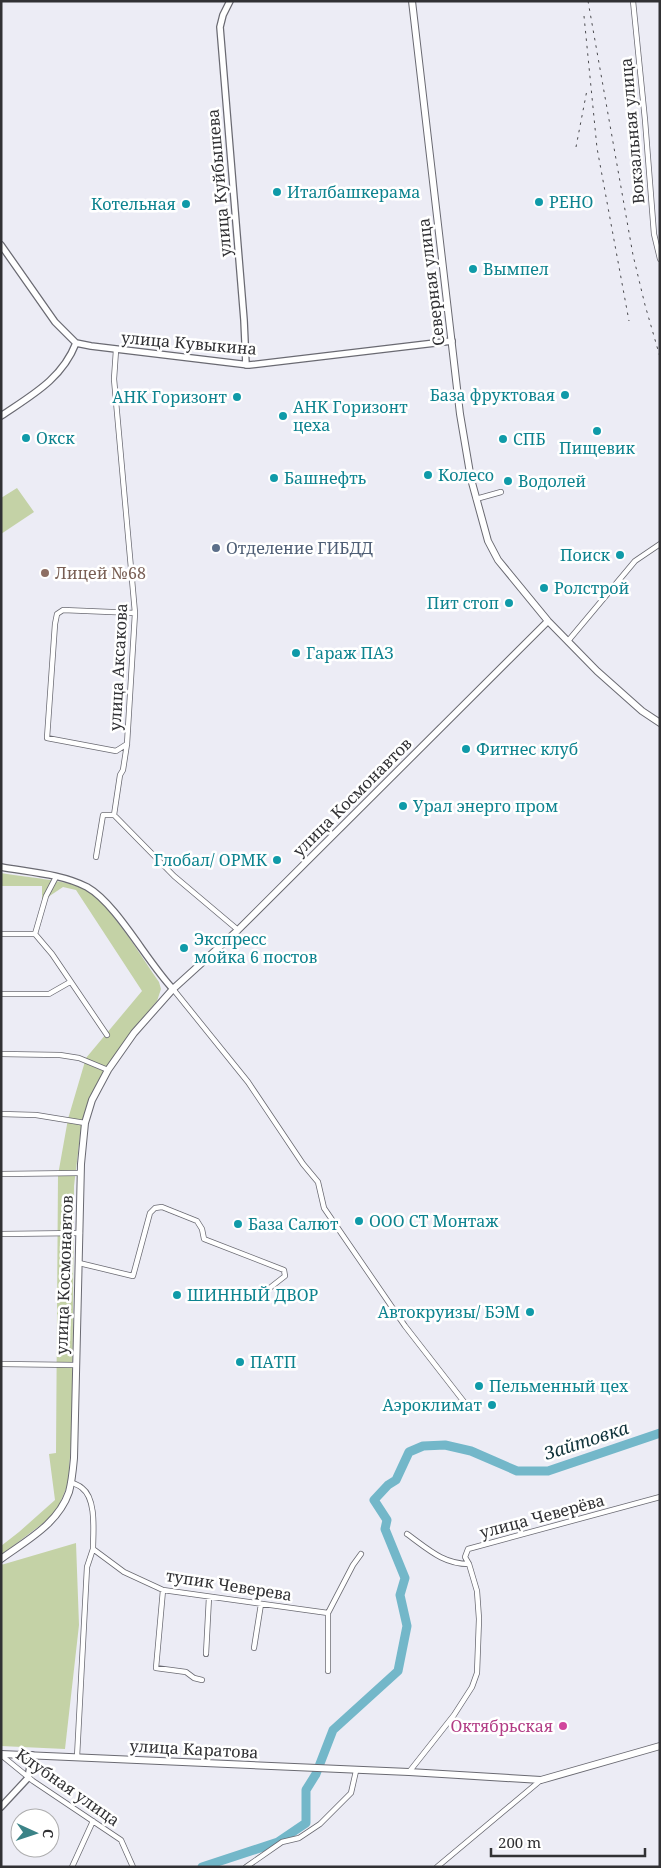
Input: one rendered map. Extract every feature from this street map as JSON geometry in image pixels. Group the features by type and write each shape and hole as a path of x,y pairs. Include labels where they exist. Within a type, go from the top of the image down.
{"main road":[{"name":"Северная улица","path":"412,1 460,414 470,480 488,541 498,560 548,621 597,671 642,711 660,723"},
{"name":"улица Космонавтов","path":"1,1558 44,1529 65,1502 71,1482 74,1458 80,1173 85,1123 92,1100 108,1070 134,1033 173,989 238,930 548,621"},
{"name":"улица Каратова","path":"1,1754 408,1772 541,1780 660,1746"}],"street":[{"name":"улица Куйбышева","path":"230,1 223,15 220,27 246,365"},
{"name":"Вокзальная улица","path":"633,1 654,234 660,259"},
{"path":"1,245 55,322 76,343 71,356 61,370 40,390 1,416"},
{"name":"улица Кувыкина","path":"76,343 116,350 246,365 452,341"},
{"name":"улица Аксакова","path":"114,815 126,744 135,613 114,378 116,350"},
{"path":"476,499 500,492"},
{"path":"568,641 635,561 660,544"},
{"path":"126,744 116,751 47,738 55,624 58,614 63,610 135,613"},
{"path":"96,857 103,815 114,815 174,876 238,930"},
{"path":"1,867 56,877 79,884 97,894 114,913 163,978 248,1082 303,1164 318,1182 324,1208 405,1326 468,1407"},
{"path":"35,934 46,896 56,877"},
{"path":"1,934 35,934 52,954 107,1035"},
{"path":"1,994 49,994 70,982"},
{"path":"1,1054 79,1058 108,1070"},
{"path":"1,1114 36,1115 85,1123"},
{"path":"1,1174 80,1173"},
{"path":"79,1263 133,1276 150,1213 156,1208 162,1207 197,1222 202,1229 204,1239 284,1270 285,1276 262,1294"},
{"path":"1,1234 80,1233"},
{"path":"1,1364 75,1365"},
{"path":"71,1482 83,1488 90,1501 94,1519 93,1549 88,1567 77,1757"},
{"name":"улица Чеверёва","path":"469,1564 465,1557 468,1549 660,1497"},
{"path":"407,1534 438,1557 455,1564 469,1564 477,1591 478,1610 477,1672 472,1687 454,1715 408,1772"},
{"name":"тупик Чеверева","path":"93,1549 124,1572 163,1590 328,1613"},
{"path":"328,1671 328,1613 353,1565 361,1554"},
{"path":"163,1590 156,1668 186,1672 194,1678 202,1680"},
{"path":"206,1654 209,1597"},
{"path":"254,1648 261,1604"},
{"name":"Клубная улица","path":"1,1754 28,1778 121,1840 133,1867"},
{"path":"1,1808 28,1778 32,1755"},
{"path":"246,1867 282,1842 299,1838 320,1824 351,1793 356,1771"},
{"path":"437,1867 541,1780"},
{"path":"72,1867 93,1821"}],"green space":[{"path":"17,488 34,512 1,534 1,498"},
{"path":"1,873 67,883 85,889 94,895 125,931 159,982 161,989 157,1001 132,1031 85,1114 80,1136 74,1186 72,1430 68,1484 57,1510 46,1521 1,1555 1,1546 55,1500 49,1454 56,1453 58,1175 68,1119 86,1058 142,991 76,890 63,887 42,901 42,886 1,886"},
{"path":"76,1543 79,1625 65,1749 1,1746 1,1565"}],"waterway":[{"name":"Зайтовка","path":"202,1867 278,1842 306,1823 306,1790 316,1774 333,1730 398,1671 407,1626 400,1595 405,1578 385,1529 387,1520 374,1500 388,1485 396,1480 409,1452 423,1446 445,1445 471,1451 517,1471 548,1471 660,1433"}],"railway":[{"path":"588,1 633,255 660,357"},
{"path":"584,16 597,148 629,321"},
{"path":"576,147 587,90"}],"place":[{"name":"Италбашкерама","path":"277,192"},
{"name":"РЕНО","path":"539,202"},
{"name":"Котельная","path":"186,204"},
{"name":"Вымпел","path":"473,269"},
{"name":"База фруктовая","path":"565,395"},
{"name":"АНК Горизонт","path":"237,397"},
{"name":"АНК Горизонт цеха","path":"283,416"},
{"name":"Пищевик","path":"597,431"},
{"name":"Окск","path":"26,438"},
{"name":"СПБ","path":"503,439"},
{"name":"Колесо","path":"428,475"},
{"name":"Башнефть","path":"274,478"},
{"name":"Водолей","path":"508,481"},
{"name":"Отделение ГИБДД","path":"216,548"},
{"name":"Поиск","path":"620,555"},
{"name":"Лицей №68","path":"45,573"},
{"name":"Ролстрой","path":"544,588"},
{"name":"Пит стоп","path":"509,603"},
{"name":"Гараж ПАЗ","path":"296,653"},
{"name":"Фитнес клуб","path":"466,749"},
{"name":"Урал энерго пром","path":"403,806"},
{"name":"Глобал/ ОРМК","path":"277,860"},
{"name":"Экспресс мойка 6 постов","path":"184,948"},
{"name":"ООО СТ Монтаж","path":"359,1221"},
{"name":"База Салют","path":"238,1224"},
{"name":"ШИННЫЙ ДВОР","path":"177,1295"},
{"name":"Автокруизы/ БЭМ","path":"530,1312"},
{"name":"ПАТП","path":"240,1362"},
{"name":"Пельменный цех","path":"479,1386"},
{"name":"Аэроклимат","path":"492,1405"},
{"name":"Октябрьская","path":"563,1726"}]}
